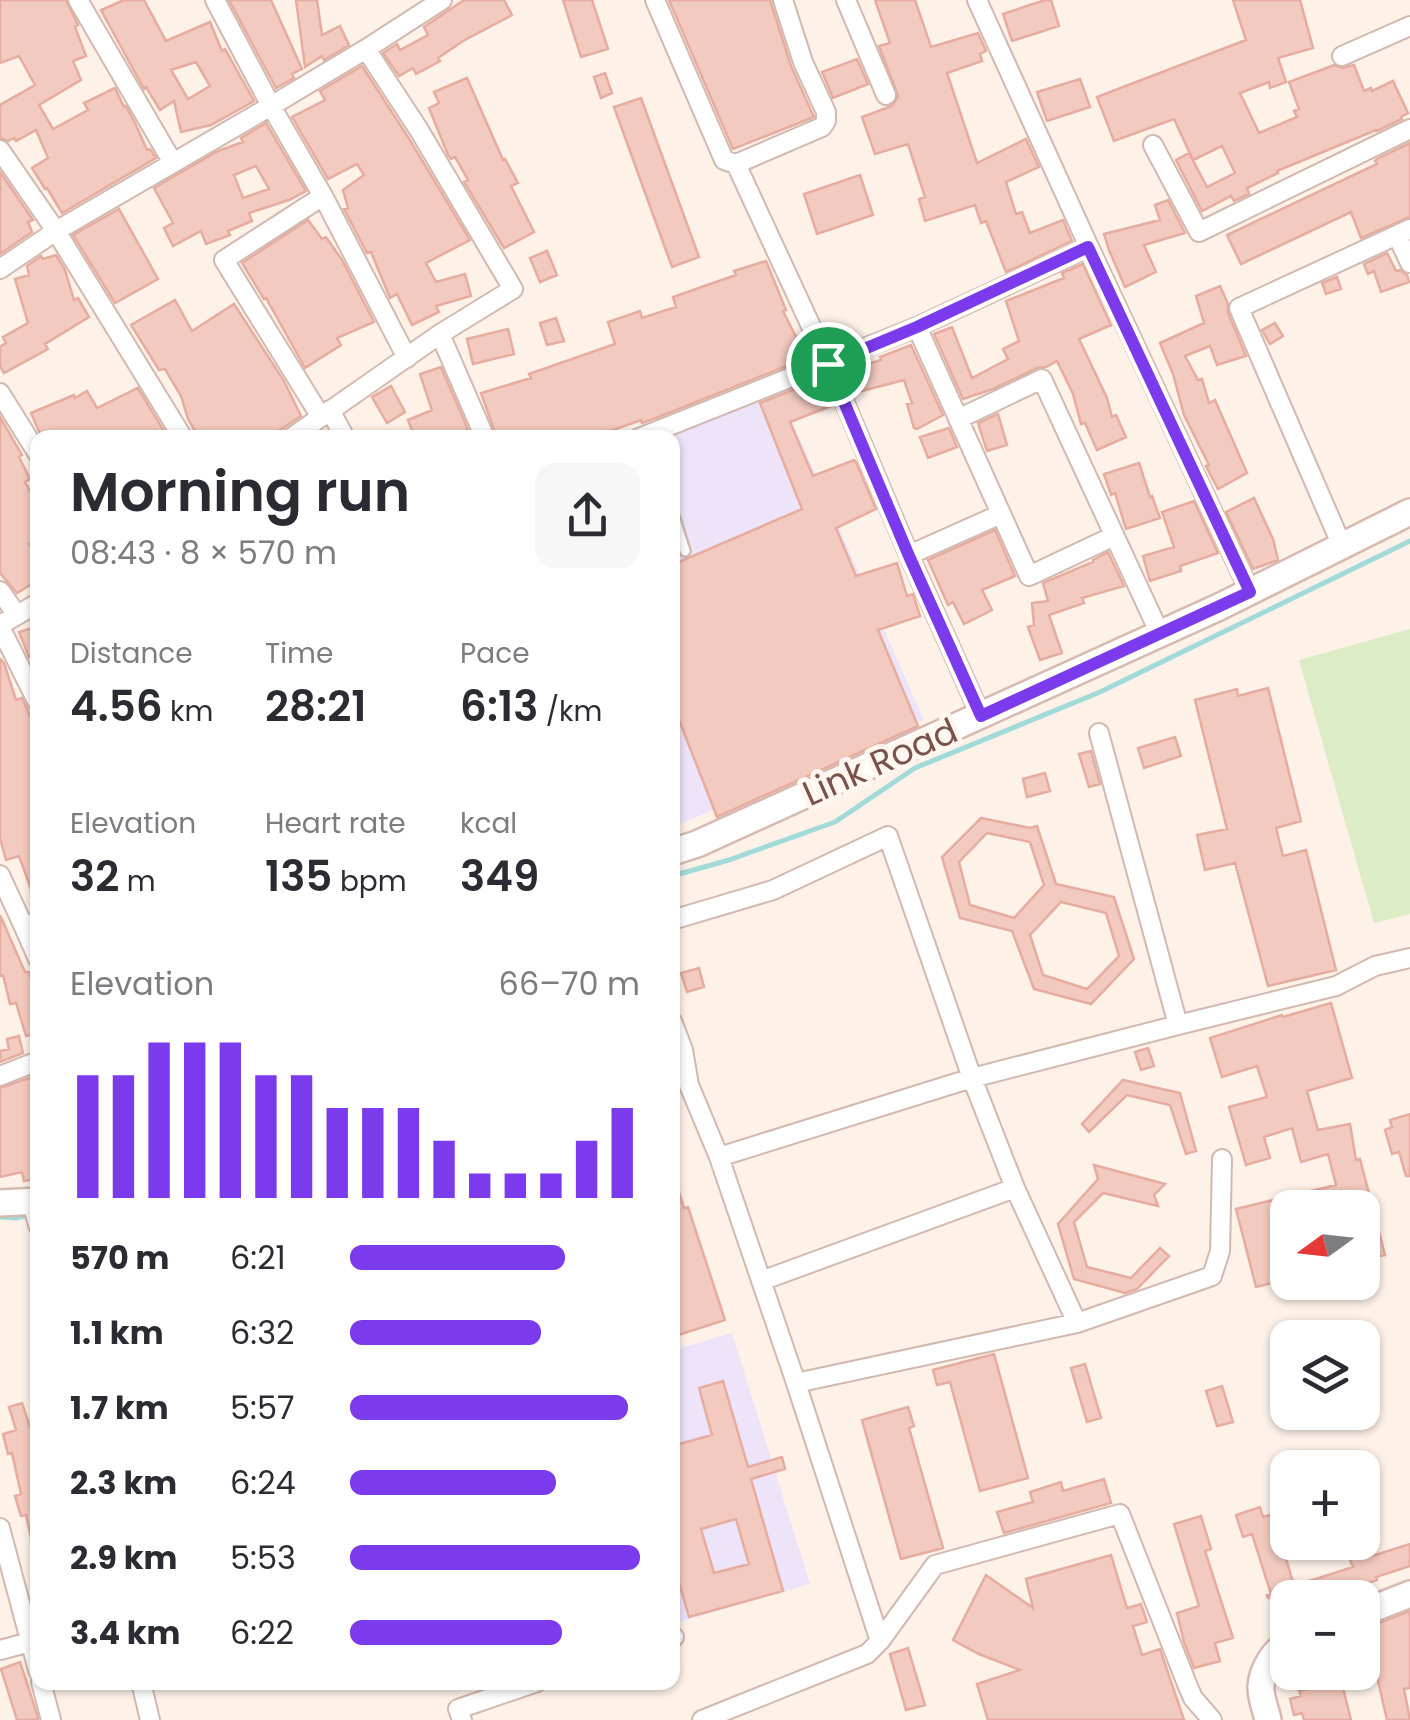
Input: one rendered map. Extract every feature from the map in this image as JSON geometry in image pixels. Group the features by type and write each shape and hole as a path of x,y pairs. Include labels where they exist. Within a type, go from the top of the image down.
{"street":[{"path":"78,0 173,163"},
{"path":"215,0 407,358"},
{"path":"0,269 56,231 366,50 442,0"},
{"path":"655,0 712,137 724,160 736,164 826,121 826,112 783,0"},
{"path":"846,0 886,95"},
{"path":"977,0 1250,592"},
{"path":"1342,56 1410,26"},
{"path":"302,430 512,288 366,50"},
{"path":"1153,145 1199,232 1410,129"},
{"path":"0,150 56,231 177,430"},
{"path":"736,164 981,716"},
{"path":"323,196 224,260 339,430"},
{"path":"1342,546 1239,308 1404,232 1410,263"},
{"path":"661,430 917,327 1088,247"},
{"path":"917,327 1030,576 1114,536"},
{"path":"440,334 481,430"},
{"path":"958,419 1042,379 1160,634"},
{"path":"2,401 30,442"},
{"name":"Link Road","path":"680,849 1160,634 1410,512"},
{"path":"909,556 1001,514"},
{"path":"0,590 17,615"},
{"path":"30,608 0,626 30,687"},
{"path":"1099,733 1178,1024"},
{"path":"680,918 773,890 888,836 972,1078 1015,1188 1077,1323"},
{"path":"0,876 30,922"},
{"path":"719,1157 972,1078 1336,986 1375,966 1410,958"},
{"path":"680,1042 690,1086 719,1157 880,1641"},
{"path":"0,1076 30,1065"},
{"path":"796,1383 1077,1323 1212,1276 1220,1250 1222,1159"},
{"path":"760,1280 1015,1188"},
{"path":"0,1203 30,1210"},
{"path":"702,1720 867,1654 934,1565 1120,1514 1186,1684 1212,1720"},
{"path":"0,1531 30,1642 0,1650"},
{"path":"1380,1606 1410,1594"},
{"path":"1268,1720 1260,1687 1270,1661"},
{"path":"43,1690 51,1720"},
{"path":"143,1690 150,1720"},
{"path":"462,1720 458,1709 513,1690"}],"lane":[{"path":"680,535 685,551"}],"shaded area":[{"path":"780,394 924,720 680,824 680,431"},
{"path":"732,1333 810,1584 680,1622 680,1348"}],"green space":[{"path":"1410,629 1410,914 1374,923 1299,660"}],"building":[{"path":"0,0 66,0 78,25 75,27 86,56 73,61 81,80 39,105 53,129 88,110 84,103 115,88 147,150 156,158 62,213 32,168 48,158 36,130 16,141 0,138 0,105 35,85 19,56 0,63"},
{"path":"124,0 144,0 166,41 210,22 222,51 225,49 254,101 211,125 181,132 174,101 160,110 144,89 101,10","holes":["196,62 210,86 188,99 171,70"]},
{"path":"229,0 271,0 302,69 292,74 294,78 276,88"},
{"path":"296,0 317,0 322,35 340,26 349,45 305,67"},
{"path":"464,0 504,0 512,15 463,41 438,58 440,61 416,74 413,68 399,76 383,53 397,44 400,50 428,35 424,27"},
{"path":"563,0 592,0 608,49 581,57"},
{"path":"669,0 770,0 791,66 814,117 733,149"},
{"path":"875,0 915,0 931,47 978,33 986,51 980,54 982,61 947,73 977,163 1026,139 1039,167 1006,182 1016,214 1022,212 1030,233 1063,220 1072,241 1006,272 986,221 981,223 975,205 925,221 919,199 925,197 908,144 875,154 862,117 892,106 898,96 879,46 890,43"},
{"path":"1051,0 1059,26 1012,41 1003,14"},
{"path":"1233,0 1300,0 1313,48 1278,58 1286,82 1270,88 1269,82 1240,93 1259,133 1297,117 1294,111 1299,109 1289,82 1334,65 1354,65 1364,91 1393,81 1408,113 1377,131 1277,171 1247,188 1249,194 1234,201 1231,196 1202,211 1176,160 1189,153 1207,187 1235,173 1222,146 1193,160 1174,119 1114,141 1097,97 1246,40"},
{"path":"857,59 868,84 833,98 822,72"},
{"path":"362,66 470,240 426,263 436,282 465,274 471,296 436,306 439,312 412,325 397,294 390,298 371,252 367,253 344,209 348,208 343,190 364,175 357,164 328,179 292,117 325,100 320,91"},
{"path":"605,73 612,93 601,98 594,77"},
{"path":"467,78 503,160 518,183 511,186 534,232 504,248 464,182 468,180 455,157 451,159 448,155 429,108 439,103 434,92"},
{"path":"1080,79 1090,107 1047,121 1037,92"},
{"path":"641,98 699,257 672,267 614,107"},
{"path":"266,123 306,191 249,213 252,221 228,231 230,235 206,244 201,231 173,246 164,228 173,223 154,188 218,151 243,142 241,138","holes":["256,166 269,189 243,198 234,175"]},
{"path":"1410,143 1410,217 1361,238 1351,212 1241,264 1227,235 1377,164 1377,159"},
{"path":"0,172 33,220 28,222 32,232 0,254"},
{"path":"860,175 873,215 817,234 804,194"},
{"path":"1168,200 1185,233 1144,245 1156,272 1125,287 1104,234 1160,220 1155,205"},
{"path":"119,209 158,279 115,303 73,235"},
{"path":"308,220 342,260 374,322 337,338 341,345 305,368 242,263"},
{"path":"547,251 557,275 540,282 530,258"},
{"path":"1387,253 1396,271 1407,275 1409,282 1381,292 1374,271 1368,274 1364,264"},
{"path":"56,255 74,300 78,298 89,317 45,344 48,349 4,373 0,366 0,347 6,343 3,337 28,323 15,279 29,275 27,266 41,256 43,259"},
{"path":"766,261 786,310 783,311 796,337 801,335 809,357 656,418 613,430 494,430 481,393 531,378 529,374 615,344 608,322 640,311 642,318 676,307 673,297 736,275 734,271"},
{"path":"1083,264 1111,325 1079,339 1112,417 1116,415 1126,437 1097,450 1085,423 1081,424 1073,394 1057,361 963,399 934,334 952,327 972,378 1008,359 1003,349 1019,341 1006,301 1064,278 1062,273"},
{"path":"1337,277 1341,289 1326,294 1322,283"},
{"path":"1220,286 1246,356 1217,365 1210,346 1185,356 1198,380 1202,379 1209,403 1215,400 1247,473 1218,489 1184,415 1160,343 1204,323 1196,296"},
{"path":"175,300 192,331 234,304 284,381 301,416 280,430 194,430 165,369 159,370 131,325"},
{"path":"556,318 564,341 547,345 540,323"},
{"path":"1275,323 1283,336 1270,344 1262,330"},
{"path":"508,329 514,354 473,364 467,339"},
{"path":"911,345 943,415 917,429 907,404 912,403 904,380 854,393 845,371"},
{"path":"441,367 468,430 412,430 408,420 432,410 420,374"},
{"path":"816,381 818,387 823,384 831,406 790,422 813,476 856,462 876,509 836,528 856,576 897,563 907,596 913,594 920,616 878,630 918,726 717,817 680,722 680,562 802,509 760,403"},
{"path":"391,386 405,412 387,423 372,397"},
{"path":"138,388 163,430 38,430 31,413 87,391 97,408"},
{"path":"998,414 1007,445 987,451 978,423"},
{"path":"0,417 22,455 19,457 30,479 25,482 30,491 30,585 17,593 0,573"},
{"path":"949,428 957,447 928,458 920,437"},
{"path":"1139,463 1160,518 1126,529 1115,493 1111,495 1104,474"},
{"path":"1254,498 1278,560 1253,569 1226,512"},
{"path":"1194,501 1218,553 1150,581 1143,556 1174,547 1162,512"},
{"path":"995,530 1015,576 982,590 992,610 964,624 953,602 948,605 928,560"},
{"path":"1108,552 1124,586 1082,598 1084,603 1049,615 1062,653 1040,660 1028,627 1034,625 1032,603 1048,601 1043,583"},
{"path":"30,629 30,657 29,657 19,632"},
{"path":"0,659 16,700 22,698 30,716 30,886 19,856 6,860 0,838"},
{"path":"1268,688 1301,821 1276,828 1283,856 1306,850 1336,970 1268,986 1235,863 1205,870 1197,835 1227,829 1195,700 1237,689 1238,696"},
{"path":"1175,737 1181,756 1144,768 1138,748"},
{"path":"1091,751 1100,784 1089,787 1079,754"},
{"path":"1045,773 1050,791 1027,797 1023,779"},
{"path":"981,818 1037,826 1056,884 1114,897 1134,959 1091,1004 1034,989 1012,931 960,918 942,857","holes":["987,833 1030,842 1044,885 1014,918 970,905 959,862","1061,902 1106,913 1119,956 1087,989 1043,975 1030,935"]},
{"path":"0,915 30,976 30,1035 26,1036 16,1003 10,1004 3,975 0,976"},
{"path":"699,968 704,987 687,992 681,973"},
{"path":"1331,1003 1352,1078 1307,1091 1318,1130 1350,1124 1356,1160 1360,1159 1368,1190 1315,1190 1336,1185 1328,1154 1301,1162 1292,1128 1264,1137 1270,1158 1246,1165 1229,1107 1267,1097 1257,1066 1222,1077 1210,1038"},
{"path":"19,1036 23,1053 0,1062 0,1051 9,1049 7,1039"},
{"path":"1148,1048 1154,1066 1141,1070 1135,1052"},
{"path":"30,1078 30,1180 24,1181 22,1172 0,1177 0,1088"},
{"path":"1123,1080 1180,1093 1196,1151 1186,1154 1170,1105 1127,1095 1089,1132 1082,1124"},
{"path":"1410,1114 1410,1176 1406,1176 1399,1152 1392,1154 1385,1130 1392,1127 1390,1120"},
{"path":"1094,1165 1165,1184 1154,1195 1158,1206 1103,1193 1074,1222 1087,1267 1131,1278 1160,1248 1169,1256 1137,1289 1125,1293 1074,1279 1058,1224 1098,1179"},
{"path":"680,1195 684,1208 688,1207 725,1320 680,1334"},
{"path":"1270,1201 1270,1284 1256,1287 1236,1209"},
{"path":"994,1354 1028,1478 980,1491 950,1382 937,1385 933,1370"},
{"path":"1085,1364 1101,1418 1087,1422 1071,1368"},
{"path":"723,1381 748,1467 782,1457 785,1469 751,1479 783,1591 689,1617 680,1586 680,1444 712,1435 699,1388","holes":["736,1519 749,1564 714,1573 701,1529"]},
{"path":"1222,1386 1233,1422 1217,1426 1206,1391"},
{"path":"22,1403 30,1427 30,1533 26,1515 21,1516 15,1496 21,1494 12,1453 8,1454 3,1434 16,1430 9,1407"},
{"path":"908,1407 914,1426 909,1428 943,1548 901,1559 862,1420"},
{"path":"1104,1479 1111,1503 1004,1533 997,1512 1033,1502 1030,1492 1061,1482 1063,1491"},
{"path":"1260,1507 1263,1517 1270,1515 1270,1560 1286,1560 1292,1580 1270,1580 1270,1591 1252,1534 1243,1537 1236,1515"},
{"path":"1201,1516 1211,1549 1205,1551 1233,1638 1215,1643 1220,1661 1194,1668 1177,1613 1199,1606 1174,1524"},
{"path":"1410,1544 1410,1566 1376,1577 1377,1580 1313,1580 1353,1567 1350,1560 1380,1560 1380,1554"},
{"path":"1111,1555 1127,1608 1141,1604 1147,1622 1133,1626 1142,1655 1160,1649 1184,1720 988,1720 977,1684 1020,1670 953,1640 986,1575 1033,1608 1026,1579"},
{"path":"1410,1611 1410,1688 1404,1689 1410,1720 1387,1720 1380,1689 1380,1623"},
{"path":"908,1648 925,1705 906,1710 890,1654"},
{"path":"20,1662 38,1720 17,1720 1,1669"},
{"path":"1344,1690 1351,1720 1304,1720 1302,1713 1294,1715 1290,1699 1301,1696 1299,1691"}],"waterway":[{"path":"680,874 835,822 915,768 1100,692 1410,541"},
{"path":"0,1217 30,1215"}],"route":[{"path":"1088,247 1250,592 981,716 828,364 1088,247"}]}
